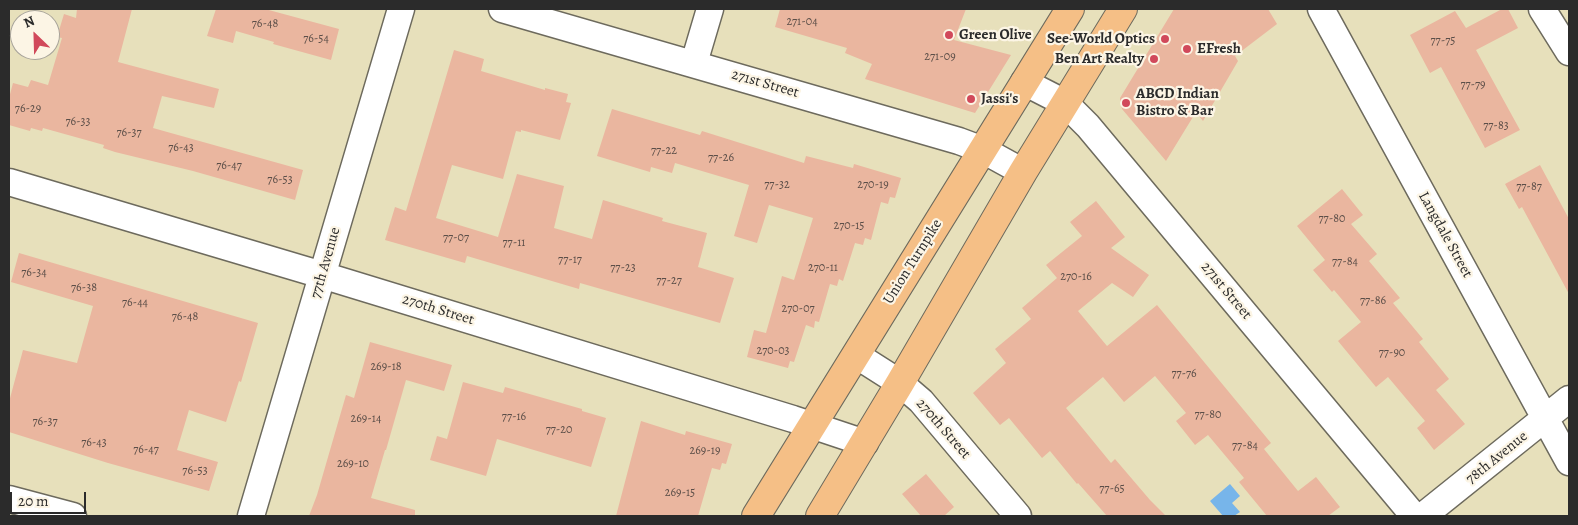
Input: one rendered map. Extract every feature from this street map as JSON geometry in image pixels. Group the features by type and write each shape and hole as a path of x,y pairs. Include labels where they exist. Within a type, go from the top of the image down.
{"main road":[{"name":"Union Turnpike","path":"756,516 1070,9"},
{"path":"820,516 900,384 1023,172 1123,9"}],"street":[{"name":"77th Avenue","path":"252,516 401,9"},
{"name":"271st Street","path":"502,9 950,138 983,150 1023,172"},
{"path":"694,63 710,9"},
{"name":"Langdale Street","path":"1321,9 1569,462"},
{"path":"1542,9 1569,52"},
{"name":"271st Street","path":"1024,82 1065,103 1104,145 1414,516"},
{"name":"270th Street","path":"9,182 322,275 813,425 865,443"},
{"name":"270th Street","path":"856,355 900,384 921,401 1018,516"},
{"name":"78th Avenue","path":"1423,516 1569,399"},
{"path":"9,499 73,516"}],"water":[{"path":"1230,484 1240,496 1232,503 1240,512 1234,516 1223,516 1210,501"}],"building":[{"path":"77,9 132,9 118,62 219,89 214,108 162,96 153,128 303,170 295,200 193,171 115,152 103,148 104,145 43,128 42,131 31,128 30,131 9,125 9,98 13,83 28,87 31,80 48,85 55,60 60,60 62,38 60,38 60,27 64,14 76,18"},
{"path":"216,9 265,9 339,29 331,60 273,44 274,42 236,31 233,43 207,36"},
{"path":"780,9 966,9 954,40 1011,55 975,113 865,79 872,64 845,53 847,48 775,27"},
{"path":"1174,9 1268,9 1277,24 1235,56 1238,61 1203,121 1196,112 1166,161 1122,109 1120,98"},
{"path":"1502,9 1508,9 1518,28 1476,50 1520,130 1485,148 1441,67 1430,73 1410,35 1455,11 1466,28"},
{"path":"454,50 484,59 481,71 545,90 545,88 568,94 566,102 571,103 560,140 521,130 521,132 516,131 503,179 452,165 436,218 498,237 517,174 564,186 554,228 592,239 603,200 663,218 662,221 707,233 698,267 734,278 720,323 580,283 579,289 467,256 465,263 385,240 395,207 406,211"},
{"path":"612,109 700,135 702,131 804,163 806,156 853,168 854,164 901,178 895,198 890,197 888,204 881,202 871,240 865,238 863,245 855,243 843,281 839,279 837,286 830,284 819,322 815,321 814,328 806,325 794,362 790,361 788,368 747,357 754,330 766,333 782,276 794,280 813,218 769,205 757,243 734,236 749,185 675,163 672,173 651,167 650,172 597,156"},
{"path":"1540,165 1569,219 1569,294 1522,207 1519,209 1505,184"},
{"path":"1342,189 1363,215 1351,224 1377,254 1369,261 1400,298 1393,303 1423,339 1419,342 1449,379 1436,390 1465,424 1434,450 1417,428 1425,421 1388,377 1376,387 1338,341 1361,322 1334,290 1332,292 1313,270 1325,260 1297,226"},
{"path":"1096,201 1125,237 1111,248 1149,275 1133,297 1112,283 1078,311 1107,346 1157,305 1271,443 1264,449 1298,491 1316,477 1340,507 1328,516 1267,516 1239,482 1244,478 1208,435 1195,445 1176,421 1186,413 1155,376 1124,402 1103,377 1066,408 1111,463 1115,459 1166,516 1107,516 1050,451 1042,458 1009,418 1000,425 973,393 1006,363 995,349 1031,319 1022,308 1057,278 1046,265 1082,236 1070,222"},
{"path":"19,253 258,323 241,382 239,381 226,422 189,410 177,450 218,462 209,491 108,463 9,432 9,402 23,350 77,363 93,306 11,282"},
{"path":"370,342 452,365 444,391 406,380 371,498 415,510 415,516 309,516 317,495 346,395 354,398"},
{"path":"463,382 503,393 505,387 582,409 582,411 606,418 591,467 497,439 486,476 430,460 437,436 447,439"},
{"path":"641,421 685,435 686,431 732,444 726,464 722,463 720,470 712,468 698,516 616,516"},
{"path":"926,474 954,507 944,516 921,516 902,494"}],"place":[{"name":"Green Olive","path":"949,35"},
{"name":"See-World Optics","path":"1165,39"},
{"name":"EFresh","path":"1187,49"},
{"name":"Ben Art Realty","path":"1154,59"},
{"name":"Jassi's","path":"971,99"},
{"name":"ABCD Indian Bistro & Bar","path":"1126,103"}]}
